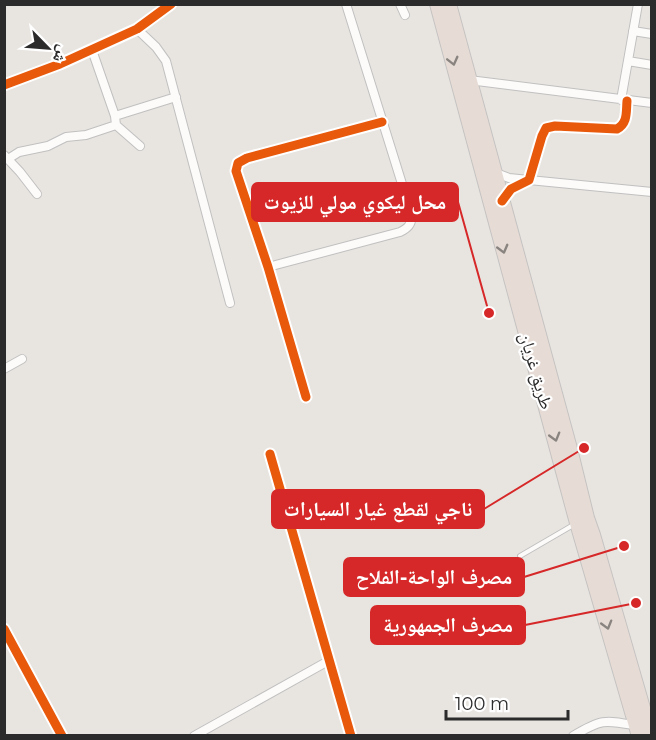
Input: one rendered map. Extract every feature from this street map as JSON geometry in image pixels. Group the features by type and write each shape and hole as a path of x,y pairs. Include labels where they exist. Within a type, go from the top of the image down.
{"highway":[{"name":"طريق غريان","path":"437,4 559,450 582,521 593,535 644,731"},
{"name":"طريق غريان","path":"449,4 569,445 582,521"}],"street":[{"path":"4,85 28,77 137,29 171,4"},
{"path":"268,267 407,229 411,224 412,216 346,4"},
{"path":"400,4 405,15"},
{"path":"502,201 512,189 529,180 546,128 555,126 617,129 622,126 626,120 624,100 628,61 638,4"},
{"path":"137,29 156,47 166,61 230,303"},
{"path":"633,31 651,34"},
{"path":"92,50 116,125 140,146"},
{"path":"628,61 651,65"},
{"path":"470,80 651,103"},
{"path":"115,116 176,97"},
{"path":"306,397 268,267 236,171 238,163 382,122"},
{"path":"37,194 6,157 48,146 66,137 86,135 116,125"},
{"path":"493,171 502,176 529,180 651,192"},
{"path":"4,369 22,359"},
{"path":"270,454 351,735"},
{"path":"4,629 62,735"},
{"path":"194,735 330,660"},
{"path":"573,735 604,721 644,731"}],"lane":[{"path":"520,556 582,521"}],"cycle path":[{"path":"4,85 60,64 137,29 171,4"},
{"path":"502,201 511,189 529,180 546,128 555,126 617,129 625,120 627,101"},
{"path":"306,397 268,267 236,171 238,163 247,158 382,122"},
{"path":"270,454 351,736"},
{"path":"4,629 62,736"}],"place":[{"name":"محل ليكوي مولي للزيوت","path":"489,313"},
{"name":"ناجي لقطع غيار السيارات","path":"584,448"},
{"name":"مصرف الواحة-الفلاح","path":"624,546"},
{"name":"مصرف الجمهورية","path":"636,603"}]}
